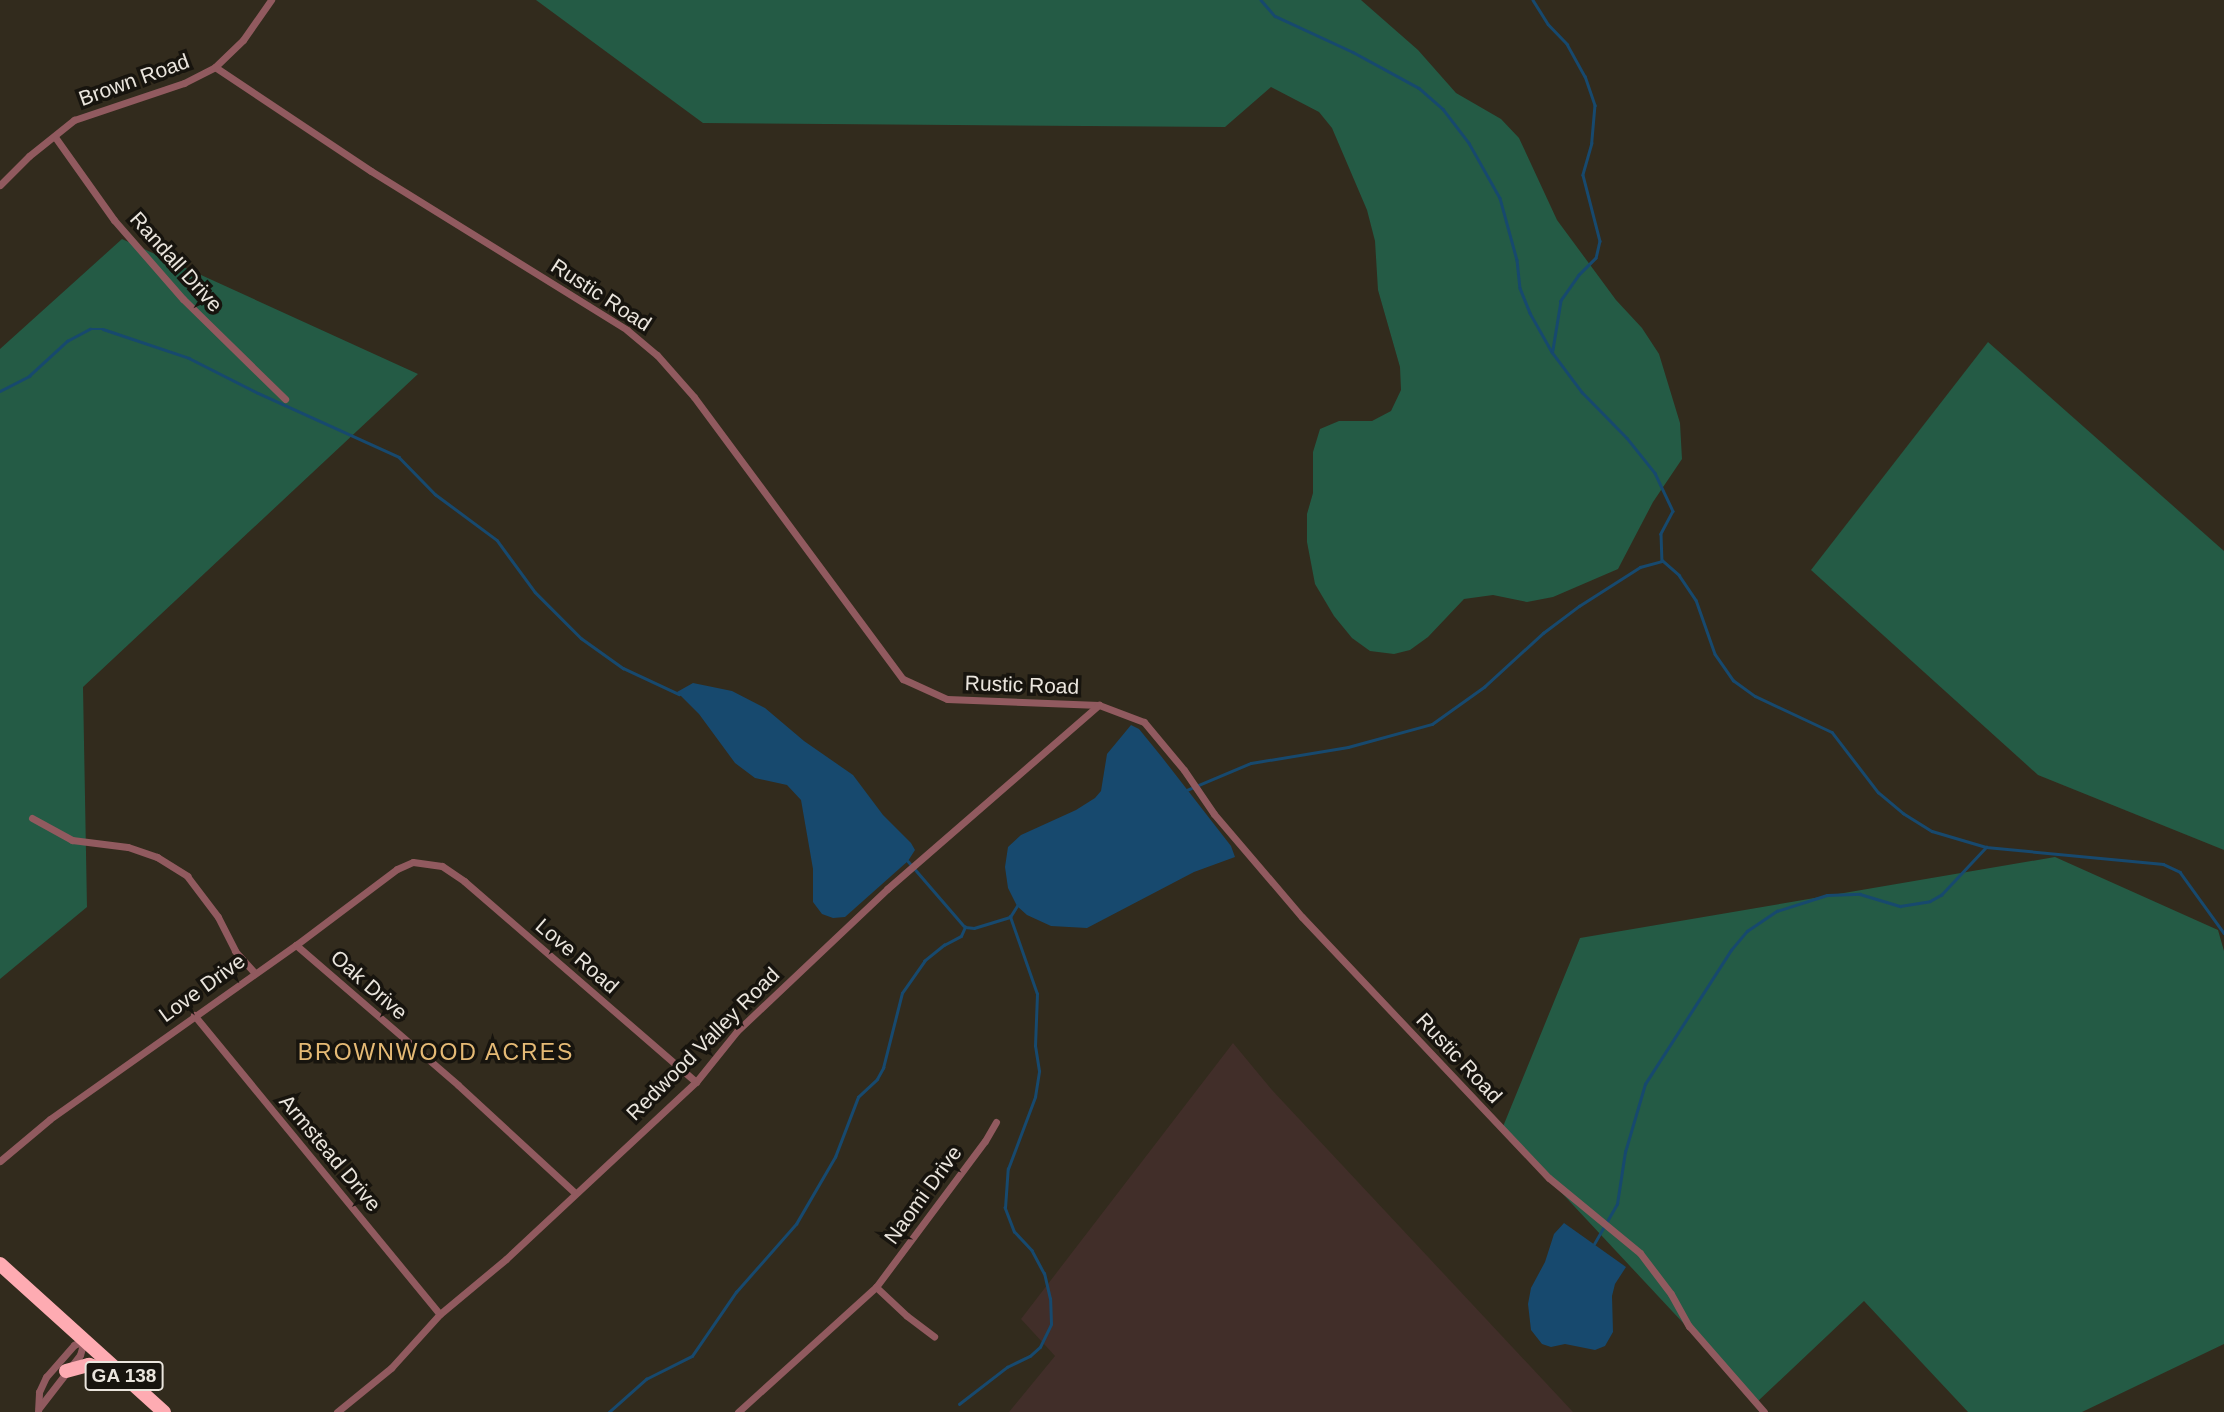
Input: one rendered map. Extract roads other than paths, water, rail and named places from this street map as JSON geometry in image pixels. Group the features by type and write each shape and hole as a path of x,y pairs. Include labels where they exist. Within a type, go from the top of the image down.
{"highway":[{"name":"GA 138","path":"0,1264 164,1412"},
{"path":"66,1371 89,1365 120,1373"}],"street":[{"name":"Brown Road","path":"0,185 74,120 184,83 215,67 243,40 271,0"},
{"name":"Rustic Road","path":"215,67 371,172 627,330 657,355 694,397 902,679 947,699 1099,705 1144,722 1214,814 1302,917 1549,1178 1640,1253 1671,1294 1689,1325 1764,1412"},
{"name":"Randall Drive","path":"55,137 114,220 183,299 285,399"},
{"name":"Redwood Valley Road","path":"337,1412 391,1368 440,1314 506,1259 696,1082 737,1031 877,899 1099,705"},
{"path":"32,818 72,841 128,847 157,858 187,876 218,917 235,951 254,972"},
{"name":"Love Drive","path":"0,1161 50,1119 254,972 296,945 397,869 412,862 432,863"},
{"name":"Love Road","path":"432,863 464,881 696,1082"},
{"name":"Oak Drive","path":"296,945 575,1192"},
{"name":"Armstead Drive","path":"194,1015 440,1314"},
{"name":"Naomi Drive","path":"737,1412 876,1287 985,1141 996,1122"},
{"path":"876,1287 906,1317 934,1336"},
{"path":"38,1410 80,1355 84,1341"},
{"path":"38,1410 39,1392 46,1377 74,1345 84,1341"}],"water":[{"path":"693,683 732,691 765,708 804,741 853,775 883,815 911,843 915,850 908,861 845,917 833,918 822,914 813,902 813,869 801,800 787,785 755,778 735,763 699,714 677,692"},
{"path":"1131,725 1139,729 1161,756 1231,846 1235,857 1194,872 1087,928 1051,926 1027,915 1017,906 1008,888 1005,867 1008,847 1021,835 1076,810 1095,798 1101,791 1107,754"},
{"path":"1564,1223 1626,1267 1615,1284 1612,1296 1613,1332 1605,1346 1595,1350 1565,1344 1551,1347 1542,1344 1531,1330 1528,1304 1531,1288 1545,1262 1554,1234"}],"waterway":[{"path":"1261,0 1275,16 1353,52 1419,88 1443,109 1469,143 1500,198 1517,260 1520,288 1530,313 1552,352 1582,392 1627,438 1655,473 1673,511 1661,534 1662,560 1679,575 1696,600 1715,654 1733,680 1755,696 1832,732 1878,792 1903,813 1932,831 1986,847 2163,864 2180,872 2224,933"},
{"path":"1533,0 1548,24 1567,44 1585,76 1595,105 1592,143 1583,175 1600,241 1596,258 1579,275 1561,301 1553,350"},
{"path":"0,391 29,376 67,341 90,329 103,329 189,358 258,393 399,457 435,494 497,540 535,592 581,638 623,668 679,694"},
{"path":"1187,790 1251,763 1348,747 1432,724 1484,687 1543,633 1579,606 1640,567 1662,561"},
{"path":"1594,1244 1617,1204 1625,1152 1645,1084 1731,950 1747,931 1777,911 1827,895 1860,894 1900,906 1930,901 1941,895 1986,847"},
{"path":"908,861 965,927 974,928 1010,917 1017,906"},
{"path":"959,1404 1007,1367 1030,1356 1040,1347 1051,1324 1050,1299 1044,1274 1032,1251 1014,1232 1005,1208 1008,1169 1035,1097 1039,1071 1035,1046 1037,994 1010,917"},
{"path":"609,1412 646,1379 692,1356 736,1292 796,1224 835,1157 858,1097 877,1079 883,1068 902,993 924,961 961,936 965,927"}],"district":[{"name":"BROWNWOOD ACRES","path":"436,1052"}]}
